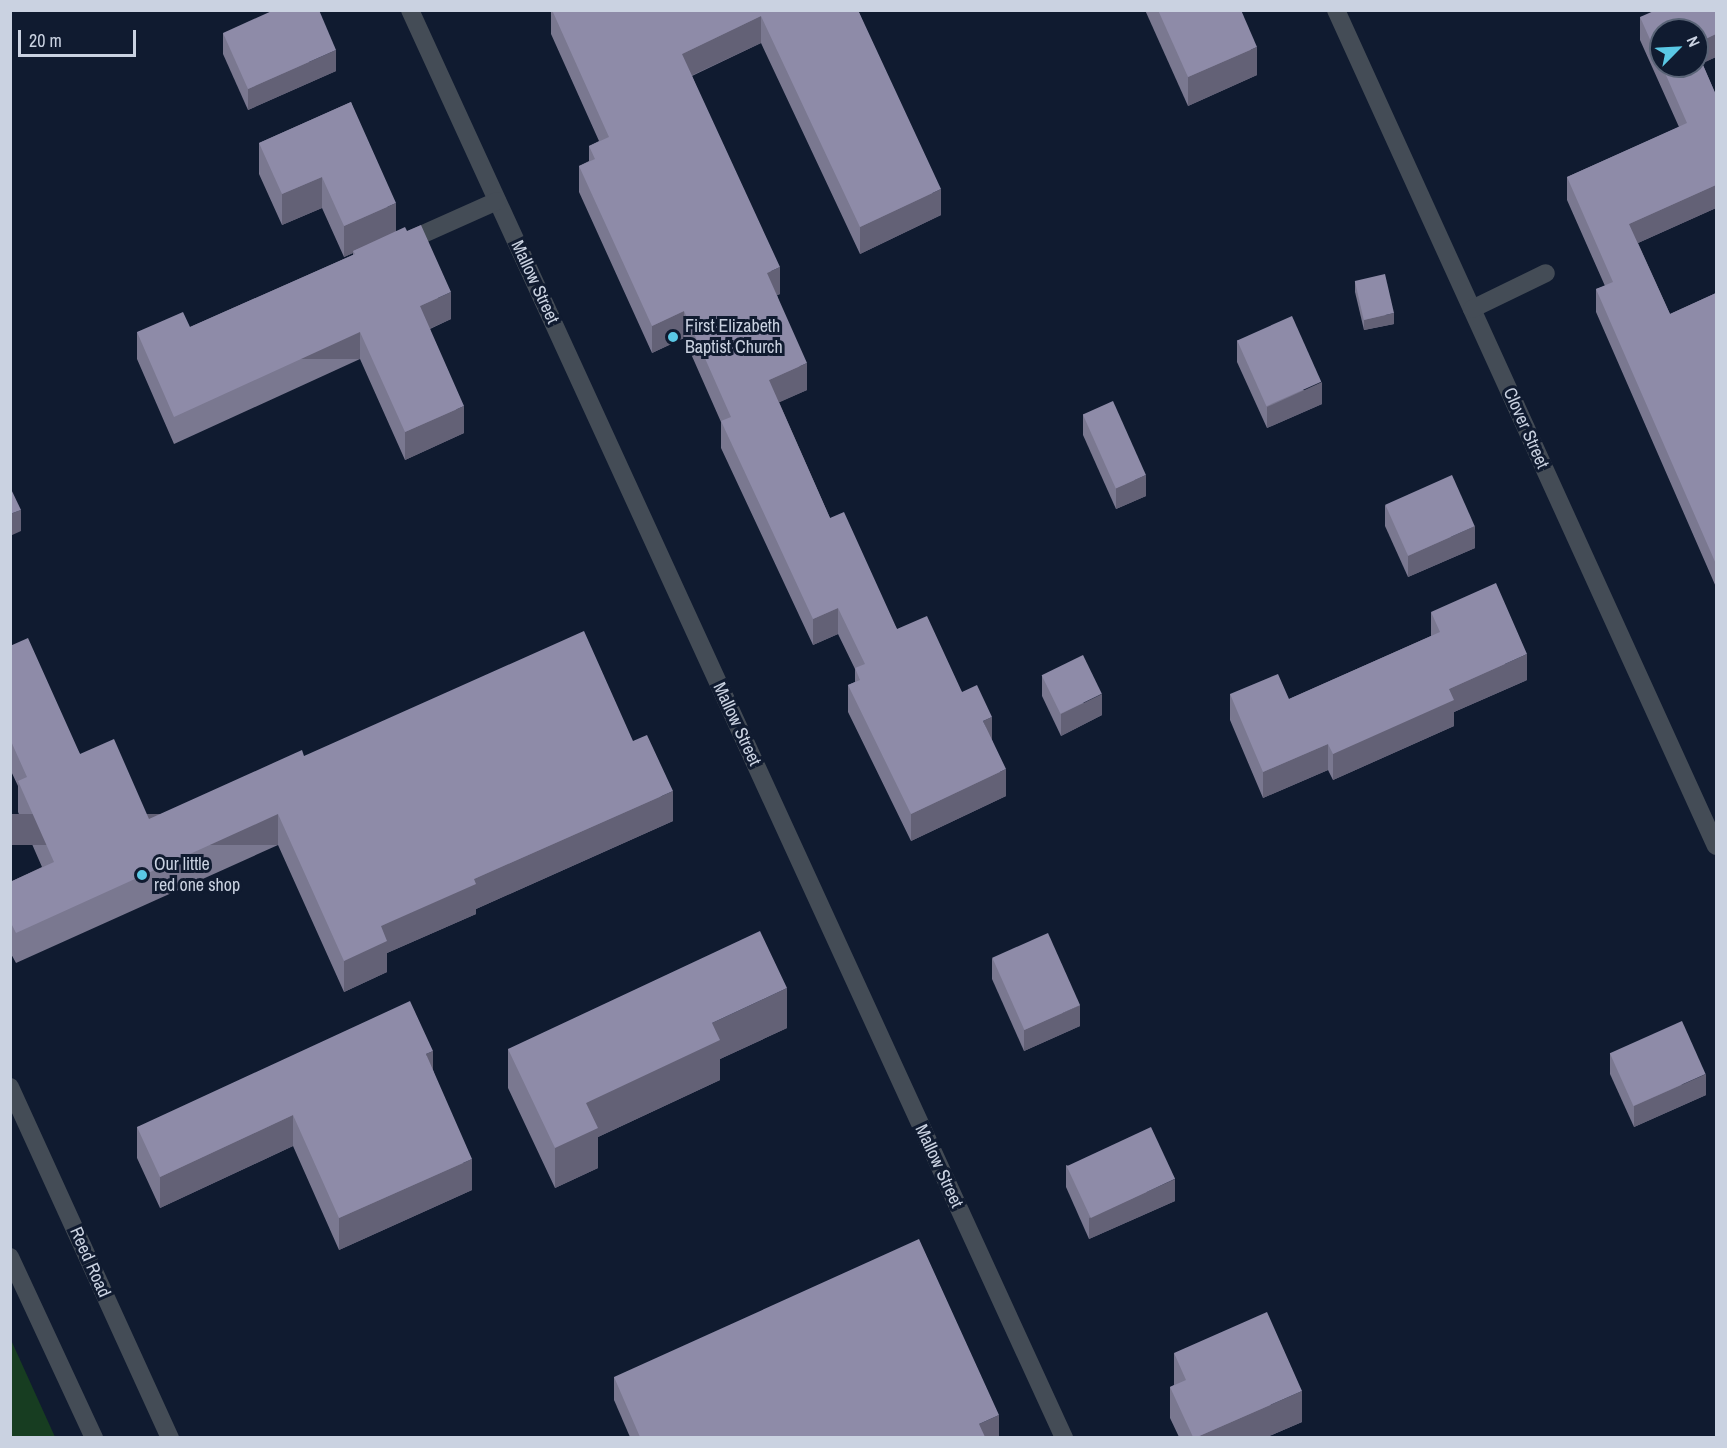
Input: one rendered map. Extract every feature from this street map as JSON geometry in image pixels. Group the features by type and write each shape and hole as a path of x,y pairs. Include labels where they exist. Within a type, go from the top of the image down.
{"street":[{"name":"Mallow Street","path":"410,10 1064,1437"},
{"name":"Clover Street","path":"1336,10 1716,846"},
{"path":"388,250 497,201"},
{"path":"1472,309 1546,273"},
{"name":"Reed Road","path":"10,1087 170,1437"},
{"path":"10,1257 94,1437"}],"green space":[{"path":"11,1340 55,1437 11,1437"}],"building":[{"path":"274,10 319,10 336,50 248,89 223,33"},
{"path":"552,10 858,10 941,189 860,227 761,16 682,54 780,267 767,273 807,363 769,380 830,518 844,512 897,629 927,616 962,692 977,685 992,717 983,721 1006,769 911,814 848,685 860,680 855,668 865,664 838,608 813,619 721,421 731,417 684,311 652,326 579,166 595,159 589,146 609,137"},
{"path":"1158,10 1241,10 1257,47 1188,77"},
{"path":"1656,10 1716,10 1716,34 1709,37 1709,18 1649,18 1649,37 1640,17"},
{"path":"1667,78 1709,78 1716,95 1716,185 1629,224 1670,314 1716,293 1716,564 1596,289 1613,282 1567,177 1687,123"},
{"path":"351,102 396,203 344,226 322,177 282,194 259,143"},
{"path":"421,225 451,292 420,306 464,406 405,432 360,332 174,417 137,332 183,312 190,327 355,254 353,251 405,227 407,231"},
{"path":"1385,274 1394,313 1364,320 1355,281"},
{"path":"1292,316 1321,382 1266,406 1237,340"},
{"path":"1113,401 1146,475 1116,488 1083,414"},
{"path":"1452,475 1475,526 1408,556 1385,505"},
{"path":"10,487 21,510 10,514"},
{"path":"1496,583 1527,654 1449,689 1454,700 1333,754 1328,744 1263,772 1230,694 1278,674 1289,699 1440,632 1431,612"},
{"path":"584,631 633,741 647,735 673,791 474,879 476,884 381,926 387,941 344,961 278,814 16,933 10,921 10,882 54,862 18,781 27,777 10,739 10,646 28,638 80,754 114,739 149,819 302,750 304,756"},
{"path":"1083,655 1102,694 1061,714 1042,675"},
{"path":"760,931 787,988 712,1023 720,1040 586,1103 598,1128 555,1148 508,1049"},
{"path":"1048,933 1080,1005 1024,1030 992,958"},
{"path":"410,1001 433,1051 426,1054 472,1159 339,1218 293,1115 160,1177 137,1127"},
{"path":"1682,1021 1706,1074 1633,1106 1610,1053"},
{"path":"1151,1127 1175,1179 1091,1218 1067,1166"},
{"path":"919,1239 999,1415 979,1424 985,1437 640,1437 614,1377"},
{"path":"1267,1312 1302,1391 1193,1437 1170,1387 1186,1380 1174,1353"}],"place":[{"name":"First Elizabeth Baptist Church","path":"673,337"},
{"name":"Our little red one shop","path":"142,875"}]}
